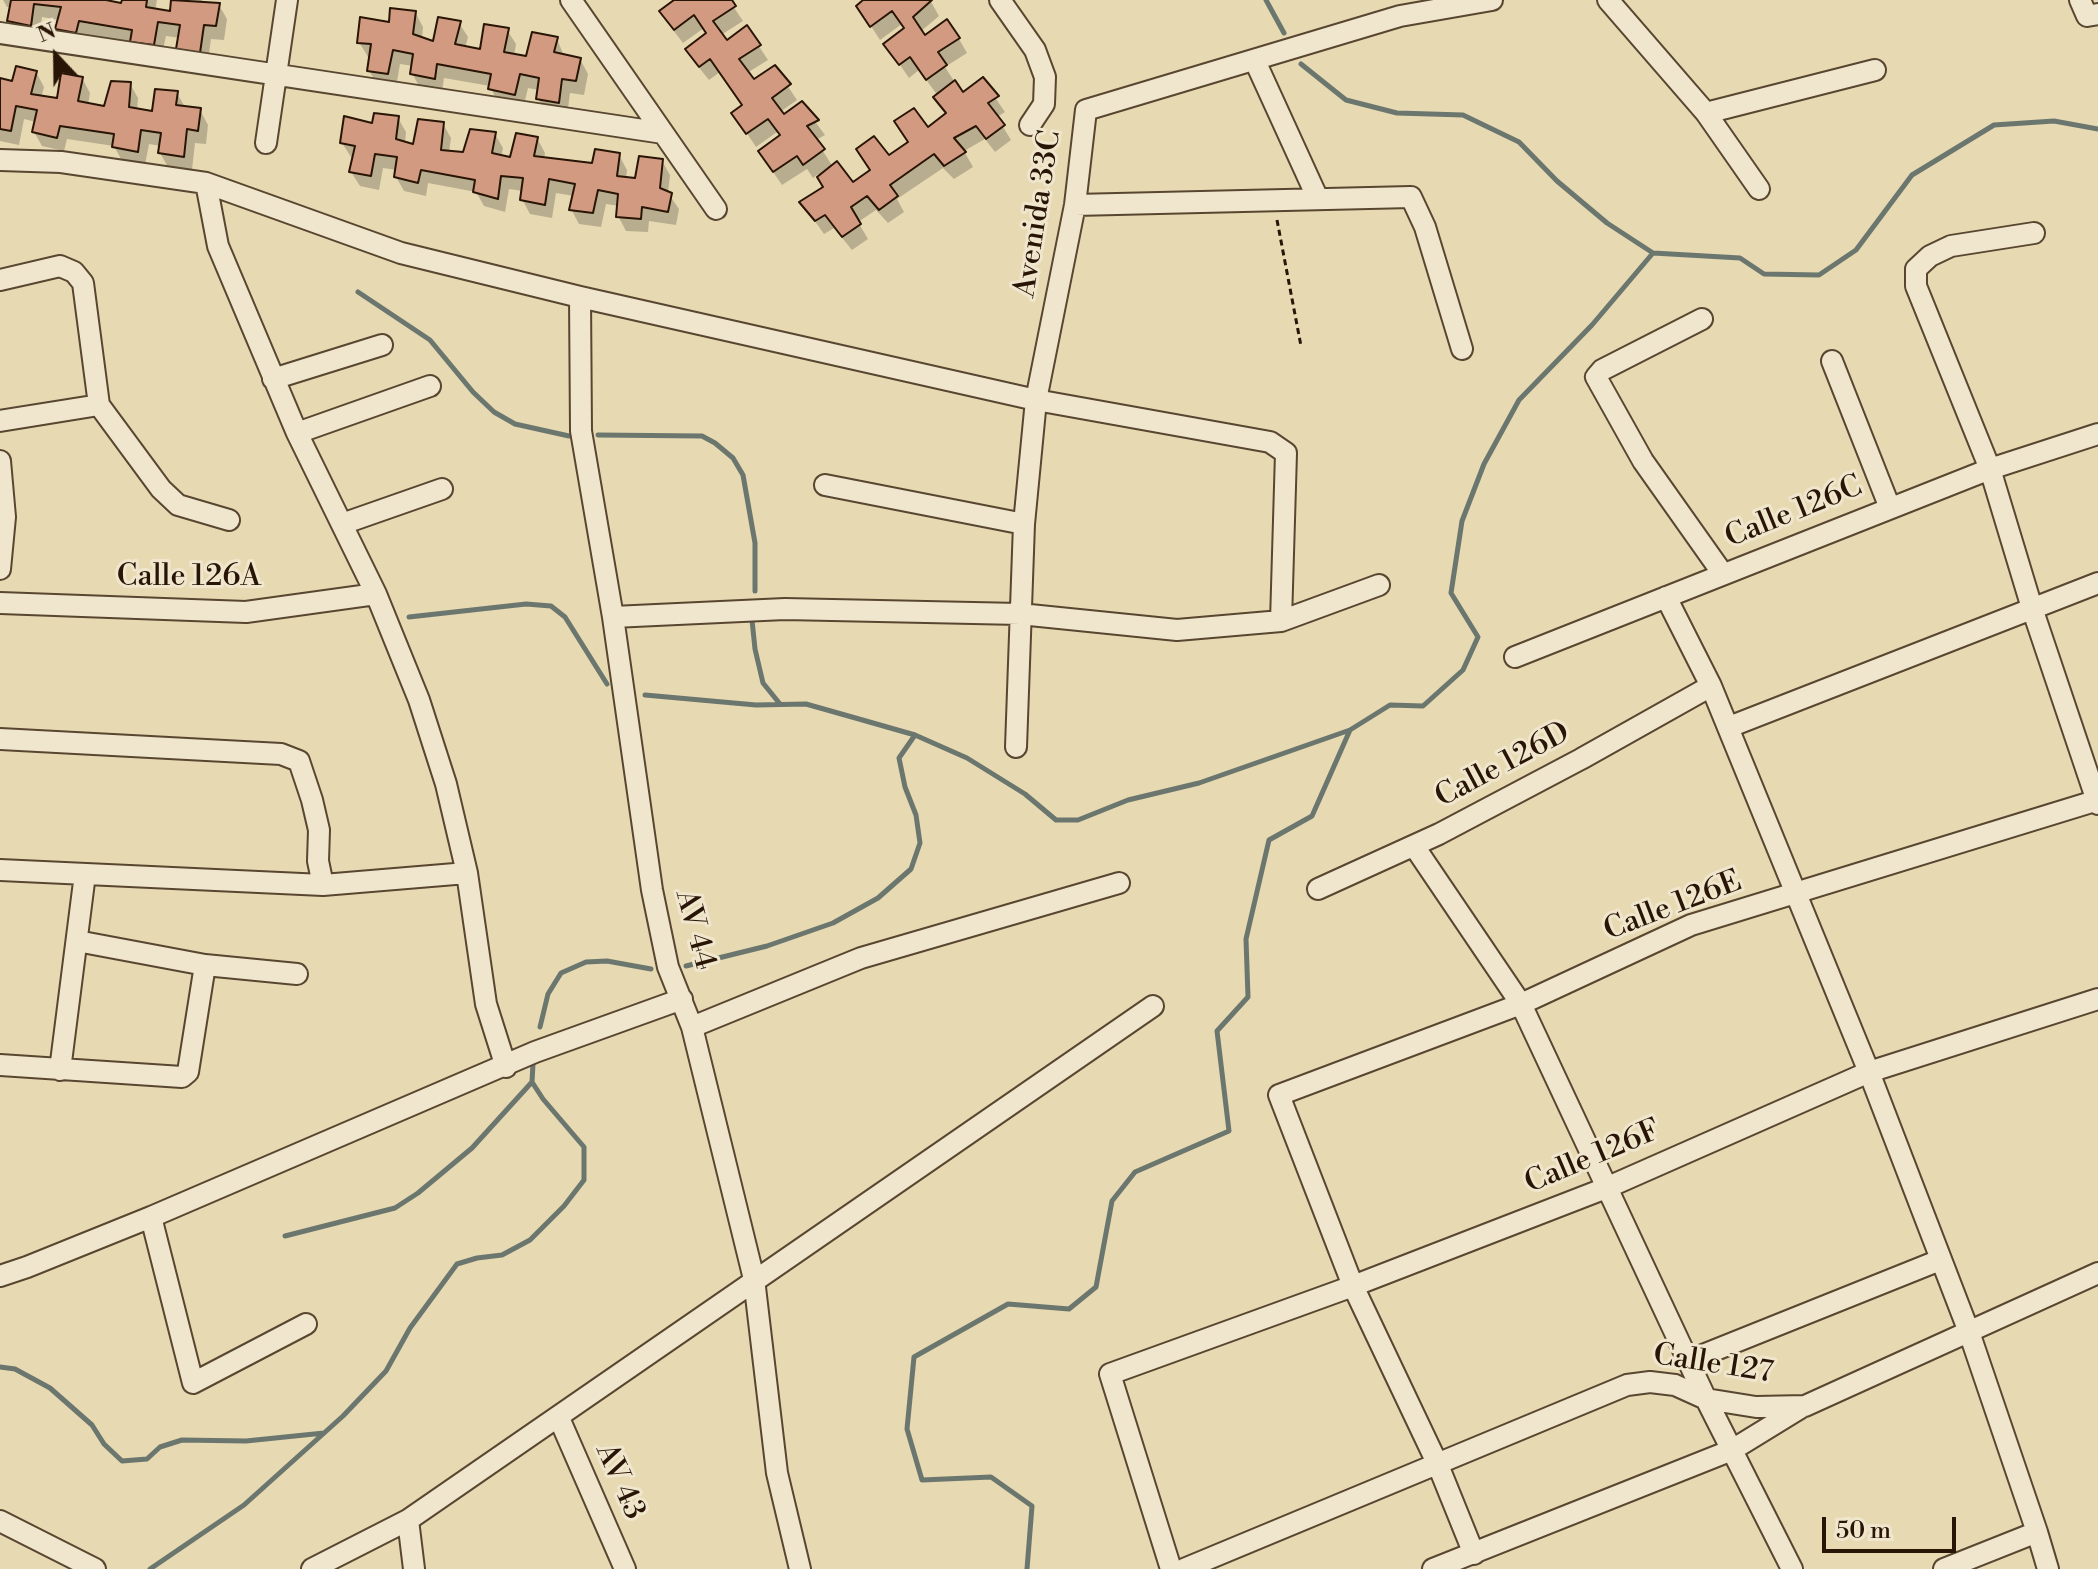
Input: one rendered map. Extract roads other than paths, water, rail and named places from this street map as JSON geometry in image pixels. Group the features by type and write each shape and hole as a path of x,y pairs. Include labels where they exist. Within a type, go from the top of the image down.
{"street":[{"path":"266,143 287,0"},
{"path":"571,0 716,209"},
{"name":"Avenida 33C","path":"1016,747 1024,524 1036,400 1075,205 1086,110 1255,61 1397,8 1492,0"},
{"path":"1608,0 1706,113 1759,189"},
{"path":"2080,0 2087,16 2098,14"},
{"path":"1006,2 1035,50 1045,77 1044,104 1030,125"},
{"path":"0,33 663,133"},
{"path":"1255,61 1318,199"},
{"path":"1706,113 1875,70"},
{"path":"0,160 61,162 206,183 401,253 580,297 1036,400 1270,442 1286,453 1281,621"},
{"path":"206,183 218,246 297,433 376,594 423,714 446,784 467,873 486,1004 506,1067"},
{"path":"1075,205 1411,197 1425,227 1462,349"},
{"path":"2034,233 1951,246 1930,256 1916,269 1916,286 1990,469 2032,608 2098,801"},
{"path":"0,280 60,266 74,272 83,283 99,405 161,489 178,505 229,520"},
{"name":"AV 44","path":"580,297 581,431 613,617 652,890 668,967 692,1027 754,1279 777,1473 800,1569"},
{"path":"1702,319 1602,370 1596,377 1643,461 1723,574"},
{"path":"273,379 382,345"},
{"path":"1832,361 1890,508"},
{"path":"297,433 430,386"},
{"path":"0,421 99,405"},
{"name":"Calle 126C","path":"1515,657 1990,469 2098,434"},
{"path":"0,461 5,517 0,569"},
{"path":"825,485 1024,524"},
{"path":"342,524 442,489"},
{"path":"1729,727 2098,583"},
{"path":"613,617 785,609 1020,614 1177,630 1281,621 1379,585"},
{"name":"Calle 126A","path":"0,603 246,612 376,594"},
{"path":"1666,597 1729,727 1869,1072 1969,1332 2048,1569"},
{"name":"Calle 126D","path":"1318,889 1414,846 1581,759 1711,686"},
{"path":"0,739 281,754 299,761 319,830 318,861 323,885"},
{"name":"Calle 126E","path":"1353,1286 1279,1095 1521,1004 1691,925 2098,801"},
{"path":"1414,846 1521,1004 1706,1399 1792,1569"},
{"path":"0,870 323,885 467,873"},
{"path":"60,1070 85,874"},
{"path":"692,1027 861,958 1119,883"},
{"path":"77,941 205,965 297,974"},
{"path":"0,1065 182,1077 188,1072 205,965"},
{"path":"0,1276 151,1217 535,1052 682,999"},
{"name":"Calle 126F","path":"1171,1569 1110,1374 1353,1286 1606,1188 1869,1072 2098,999"},
{"path":"312,1569 408,1520 1153,1006"},
{"path":"151,1217 193,1383 306,1324"},
{"path":"1688,1361 1940,1260"},
{"name":"Calle 127","path":"1184,1569 1627,1385 1650,1382 1675,1385 1706,1399 1756,1407 1805,1406 1969,1332 2096,1281"},
{"path":"1353,1286 1438,1465 1474,1554"},
{"path":"1433,1569 1732,1450 1805,1406"},
{"name":"AV 43","path":"559,1418 625,1569"},
{"path":"408,1520 414,1569"},
{"path":"0,1521 95,1569"},
{"path":"1944,1569 2037,1532"}],"waterway":[{"path":"1266,0 1284,33"},
{"path":"1301,64 1346,100 1397,113 1463,115 1519,142 1557,181 1607,223 1653,253"},
{"path":"645,695 756,705 806,704 915,735 967,758 1025,794 1056,820 1078,820 1128,800 1199,783 1350,730 1390,705 1423,706 1463,670 1478,637 1451,593 1462,521 1484,464 1519,400 1592,325 1653,253 1740,258 1764,274 1819,275 1856,250 1912,175 1994,125 2054,121 2098,129"},
{"path":"358,292 430,340 473,392 494,412 515,424 569,436"},
{"path":"598,435 702,436 733,458 743,475 755,543 755,591"},
{"path":"409,617 526,604 551,606 565,617 607,684"},
{"path":"752,620 763,683 780,704"},
{"path":"1027,1569 1032,1506 991,1477 922,1480 907,1429 914,1357 1008,1304 1069,1309 1096,1287 1112,1201 1135,1172 1229,1131 1217,1031 1248,997 1246,939 1269,840 1312,816 1350,730"},
{"path":"686,966 767,946 833,923 878,898 911,869 920,843 916,815 905,787 899,758 915,735"},
{"path":"540,1027 548,994 561,973 586,962 607,961 651,969"},
{"path":"150,1569 244,1505 343,1416 386,1371 410,1328 457,1264 502,1255 530,1240 564,1206 584,1180 584,1147 532,1082 533,1064"},
{"path":"285,1236 395,1208 472,1148 532,1082"},
{"path":"0,1367 15,1369 50,1388 92,1425 104,1444 122,1461 147,1459 160,1447 182,1440 246,1441 324,1433"}]}
